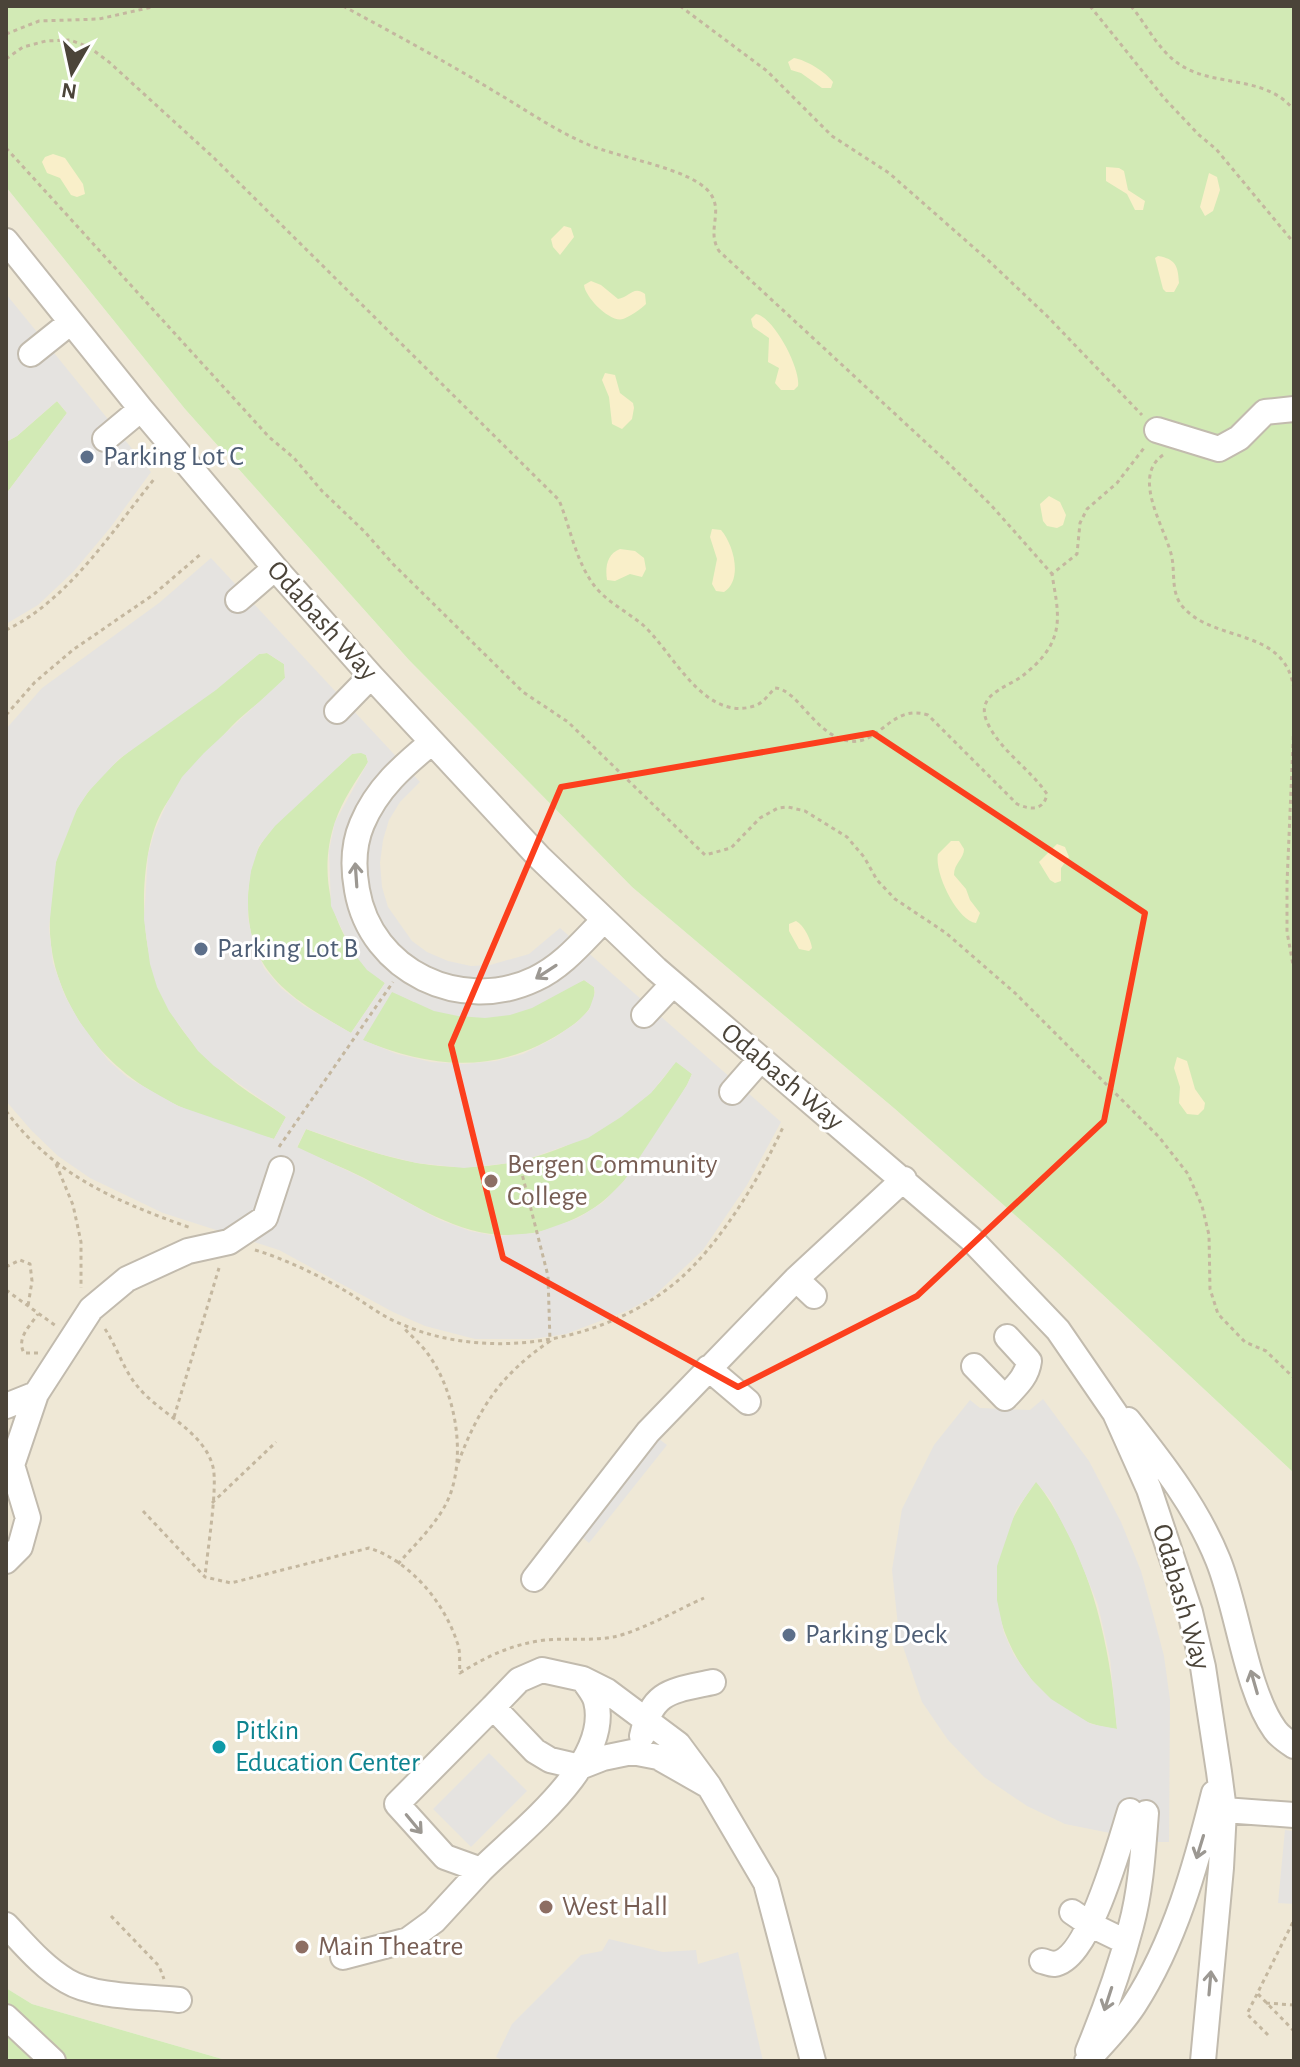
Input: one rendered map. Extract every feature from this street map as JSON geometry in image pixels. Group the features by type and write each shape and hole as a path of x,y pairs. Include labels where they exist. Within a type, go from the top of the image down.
{"street":[{"name":"Odabash Way","path":"6,241 141,409 275,568 539,857 673,984 904,1179 1009,1276 1058,1330 1115,1413 1149,1489 1190,1612 1203,1667 1219,1772 1224,1810 1203,2061"},
{"path":"31,354 71,322"},
{"path":"105,439 141,409"},
{"path":"1162,441 1219,449 1239,438 1265,412 1294,409"},
{"path":"238,600 275,568"},
{"path":"337,711 371,676"},
{"path":"432,742 391,776 361,826 355,852 359,903 372,932 390,955 413,974 442,988 479,994 510,989 537,978 564,960 604,920"},
{"path":"644,1015 673,984"},
{"path":"732,1092 760,1060"},
{"path":"6,1561 20,1547 28,1518 9,1461 36,1394 91,1309 127,1279 159,1262 188,1251 229,1242 265,1218 278,1161"},
{"path":"534,1579 648,1432 796,1279 904,1179"},
{"path":"796,1279 814,1296"},
{"path":"1058,1330 1171,1474 1197,1515 1219,1562 1259,1695 1276,1731 1294,1746"},
{"path":"974,1366 1005,1398 1022,1380 1029,1361 1007,1337"},
{"path":"708,1368 748,1402"},
{"path":"6,1406 36,1394"},
{"path":"481,1870 445,1857 397,1804 519,1680 542,1670 583,1679 607,1691 678,1744 709,1786 766,1883 813,2061"},
{"path":"343,1957 408,1940 434,1921 564,1789 593,1743 597,1713 595,1698 583,1679"},
{"path":"639,1754 646,1720 655,1701 670,1691 713,1682"},
{"path":"493,1707 535,1751 550,1760 580,1767 632,1752 658,1757 709,1786"},
{"path":"1086,2061 1134,2004 1157,1963 1183,1900 1219,1772"},
{"path":"1224,1810 1294,1815"},
{"path":"1042,1961 1054,1964 1069,1957 1082,1918 1138,1812 1141,1873 1126,1942 1086,2061"},
{"path":"1082,1918 1126,1942"},
{"path":"6,1925 44,1965 69,1983 100,1992 169,1999"},
{"path":"6,2017 53,2061"}],"path":[{"path":"6,34 39,21 99,19 157,6"},
{"path":"6,59 23,47 46,41 70,40 89,47 109,62 258,200 511,456 559,500 577,554 590,580 601,594 643,625 676,666 715,702 728,707 744,707 760,703 775,688 785,689 812,720 848,741 870,737 905,713 912,711 928,715 1017,804 1027,809 1041,807 1047,794 996,736 983,711 991,694 1035,665 1054,639 1058,618 1052,574 991,505 947,462 719,251 713,241 716,204 699,183 681,174 585,144 343,6"},
{"path":"680,6 767,71 832,136 889,173 989,261 1048,317 1162,441"},
{"path":"1090,6 1164,98 1216,149 1294,243"},
{"path":"1131,6 1170,57 1180,65 1264,89 1279,96 1294,110"},
{"path":"6,148 269,437 294,458 393,564 523,692 568,722 705,855 731,848 770,811 788,807 805,811 847,837 864,857 877,880 895,899 946,933 1024,1001 1141,1118 1188,1174 1196,1187 1209,1235 1210,1289 1218,1314 1245,1342 1266,1351 1294,1378"},
{"path":"1052,574 1077,554 1080,523 1087,509 1162,441"},
{"path":"1162,441 1151,473 1151,497 1172,557 1176,594 1191,613 1264,645 1277,655 1292,677 1294,690"},
{"path":"6,630 48,601 82,569 155,478"},
{"path":"6,715 35,682 74,649 153,595 202,553"},
{"path":"1294,720 1287,883 1287,932 1294,970"},
{"path":"278,1161 405,967"},
{"path":"6,1111 56,1164 108,1196 271,1255 331,1283 401,1324 444,1337 497,1345 550,1341 614,1320 643,1307 677,1282 718,1236 769,1159 784,1125"},
{"path":"519,1162 548,1276 550,1341"},
{"path":"56,1164 73,1205 81,1242 80,1287 91,1309 136,1385 174,1417 205,1450 213,1468 205,1577"},
{"path":"174,1417 229,1242"},
{"path":"6,1267 20,1260 30,1264 32,1281 28,1306"},
{"path":"6,1290 72,1338"},
{"path":"38,1314 22,1337 21,1344 24,1353 44,1353"},
{"path":"401,1324 428,1353 445,1383 454,1416 458,1463"},
{"path":"398,1564 433,1523 449,1496 458,1463 482,1407 525,1358 550,1341"},
{"path":"212,1503 276,1442"},
{"path":"143,1511 205,1577 231,1583 369,1548 384,1553 430,1592 445,1614 459,1645 460,1673 485,1657 516,1645 618,1636 704,1598"},
{"path":"111,1916 159,1966 169,1999"},
{"path":"1268,2035 1247,2014 1294,1920"},
{"path":"1257,1993 1294,2031"},
{"path":"1266,2003 1294,2005"}],"highlighted area":[{"path":"873,733 1145,913 1104,1121 917,1296 738,1387 503,1258 451,1045 561,787"}],"shaded area":[{"name":"Bergen Community College","path":"6,187 185,409 409,660 632,887 895,1109 1058,1253 1294,1473 1294,2061 229,2061 32,2004 6,1988"},
{"name":"Parking Lot C","path":"6,294 151,472 74,571 38,605 6,624 6,494 67,413 57,401 6,442"},
{"name":"Parking Lot B","path":"211,558 420,782 400,802 389,820 380,863 388,907 412,941 448,961 471,966 490,965 529,954 560,928 781,1122 747,1185 703,1250 654,1296 629,1310 566,1334 532,1339 475,1339 425,1326 279,1250 163,1213 90,1178 58,1156 6,1101 6,729 42,688 159,603","holes":["267,653 284,664 285,678 182,777 155,830 148,855 144,919 150,964 169,1011 198,1051 214,1066 286,1117 274,1139 178,1106 127,1077 108,1060 65,996 53,963 49,928 56,862 77,809 88,792 119,759 216,690 259,654","352,754 366,755 368,762 335,822 329,851 331,906 352,951 367,970 385,983 351,1033 304,1006 281,988 264,968 253,942 248,918 248,893 259,846 275,826","584,980 594,987 589,1010 576,1023 523,1054 496,1061 464,1064 431,1062 397,1054 363,1040 392,992 434,1011 458,1016 485,1018 532,1008","676,1062 692,1074 624,1181 602,1203 578,1218 536,1233 496,1236 470,1231 440,1220 297,1147 306,1129 417,1163 464,1168 519,1162 588,1138 651,1093"]},
{"path":"1043,1399 1089,1461 1121,1522 1141,1571 1164,1656 1170,1700 1169,1842 1065,1824 1027,1806 984,1777 948,1740 922,1702 899,1635 892,1570 902,1509 934,1445 970,1400 980,1408 1030,1410","holes":["1036,1482 1050,1499 1074,1546 1098,1605 1110,1659 1117,1729 1091,1724 1051,1699 1014,1655 1004,1633 997,1600 997,1566 1016,1510"]},
{"path":"655,1436 667,1445 589,1543 577,1533"},
{"path":"489,1753 527,1791 471,1847 433,1809"},
{"path":"1285,1830 1294,1831 1294,1904 1278,1903"},
{"path":"609,1939 663,1952 696,1950 698,1964 738,1952 763,2061 503,2061 496,2057 512,2024 581,1955 602,1951"}],"green space":[{"path":"6,6 1294,6 1294,1473 1058,1253 895,1109 632,887 409,660 185,409 6,187"},
{"path":"57,401 67,413 6,494 6,442"},
{"path":"267,653 284,664 285,678 231,727 168,801 157,822 150,846 144,895 148,950 164,998 191,1041 209,1060 286,1117 274,1139 185,1109 133,1079 110,1060 90,1037 66,997 57,973 50,937 51,894 60,847 72,818 89,791 137,745 259,654"},
{"path":"361,752 368,762 341,806 329,844 329,889 342,932 368,968 385,983 351,1033 294,997 266,968 250,928 248,896 254,858 270,832 291,808 352,754"},
{"path":"584,980 594,987 593,999 585,1015 544,1043 519,1054 468,1063 442,1062 389,1050 362,1040 392,991 414,1002 567,988"},
{"path":"676,1061 692,1074 657,1135 623,1182 585,1213 558,1226 530,1233 505,1235 456,1225 297,1148 306,1129 375,1153 417,1163 449,1167 511,1163 540,1155 597,1131 649,1094"},
{"path":"1036,1481 1055,1509 1084,1568 1103,1631 1117,1729 1093,1724 1051,1700 1018,1660 1006,1637 995,1587 997,1563 1012,1520"},
{"path":"6,1988 32,2004 229,2061 6,2061"}],"sand":[{"path":"794,58 826,74 833,82 831,88 822,88 801,73 791,70 788,62"},
{"path":"53,154 65,158 83,184 85,194 77,197 71,195 60,178 47,173 42,162"},
{"path":"1106,167 1124,171 1128,190 1145,201 1143,210 1135,210 1127,194 1106,181"},
{"path":"1209,173 1217,177 1220,190 1213,211 1205,216 1200,207"},
{"path":"564,226 571,228 574,237 560,255 551,239"},
{"path":"1155,258 1169,259 1177,268 1179,283 1174,292 1163,289"},
{"path":"591,281 618,299 634,291 641,292 645,294 646,304 623,319 612,317 599,308 585,290 584,285"},
{"path":"756,314 771,324 791,357 798,378 798,386 794,390 781,390 775,383 779,368 768,362 769,338 753,327 751,319"},
{"path":"605,373 615,375 620,393 633,403 632,419 622,429 612,424 609,397 602,380"},
{"path":"1049,496 1060,502 1066,515 1063,525 1057,528 1047,526 1043,521 1040,504"},
{"path":"712,529 721,530 733,553 735,571 730,587 724,592 716,591 712,584 717,559 710,537"},
{"path":"620,549 635,551 644,558 646,569 642,577 630,574 615,581 607,580 608,562 612,554"},
{"path":"951,841 959,841 964,849 954,875 980,913 976,923 961,914 943,883 938,854"},
{"path":"1057,844 1065,847 1069,857 1061,868 1061,881 1055,883 1039,862"},
{"path":"796,921 809,937 812,948 809,951 799,949 789,931 789,924"},
{"path":"1177,1057 1187,1061 1195,1089 1205,1103 1198,1115 1187,1114 1179,1103 1180,1087 1174,1068"}],"place":[{"name":"Parking Lot C","path":"87,457"},
{"name":"Parking Lot B","path":"201,949"},
{"name":"Bergen Community College","path":"491,1181"},
{"name":"Parking Deck","path":"789,1635"},
{"name":"Pitkin Education Center","path":"219,1747"},
{"name":"West Hall","path":"546,1907"},
{"name":"Main Theatre","path":"302,1947"}]}
